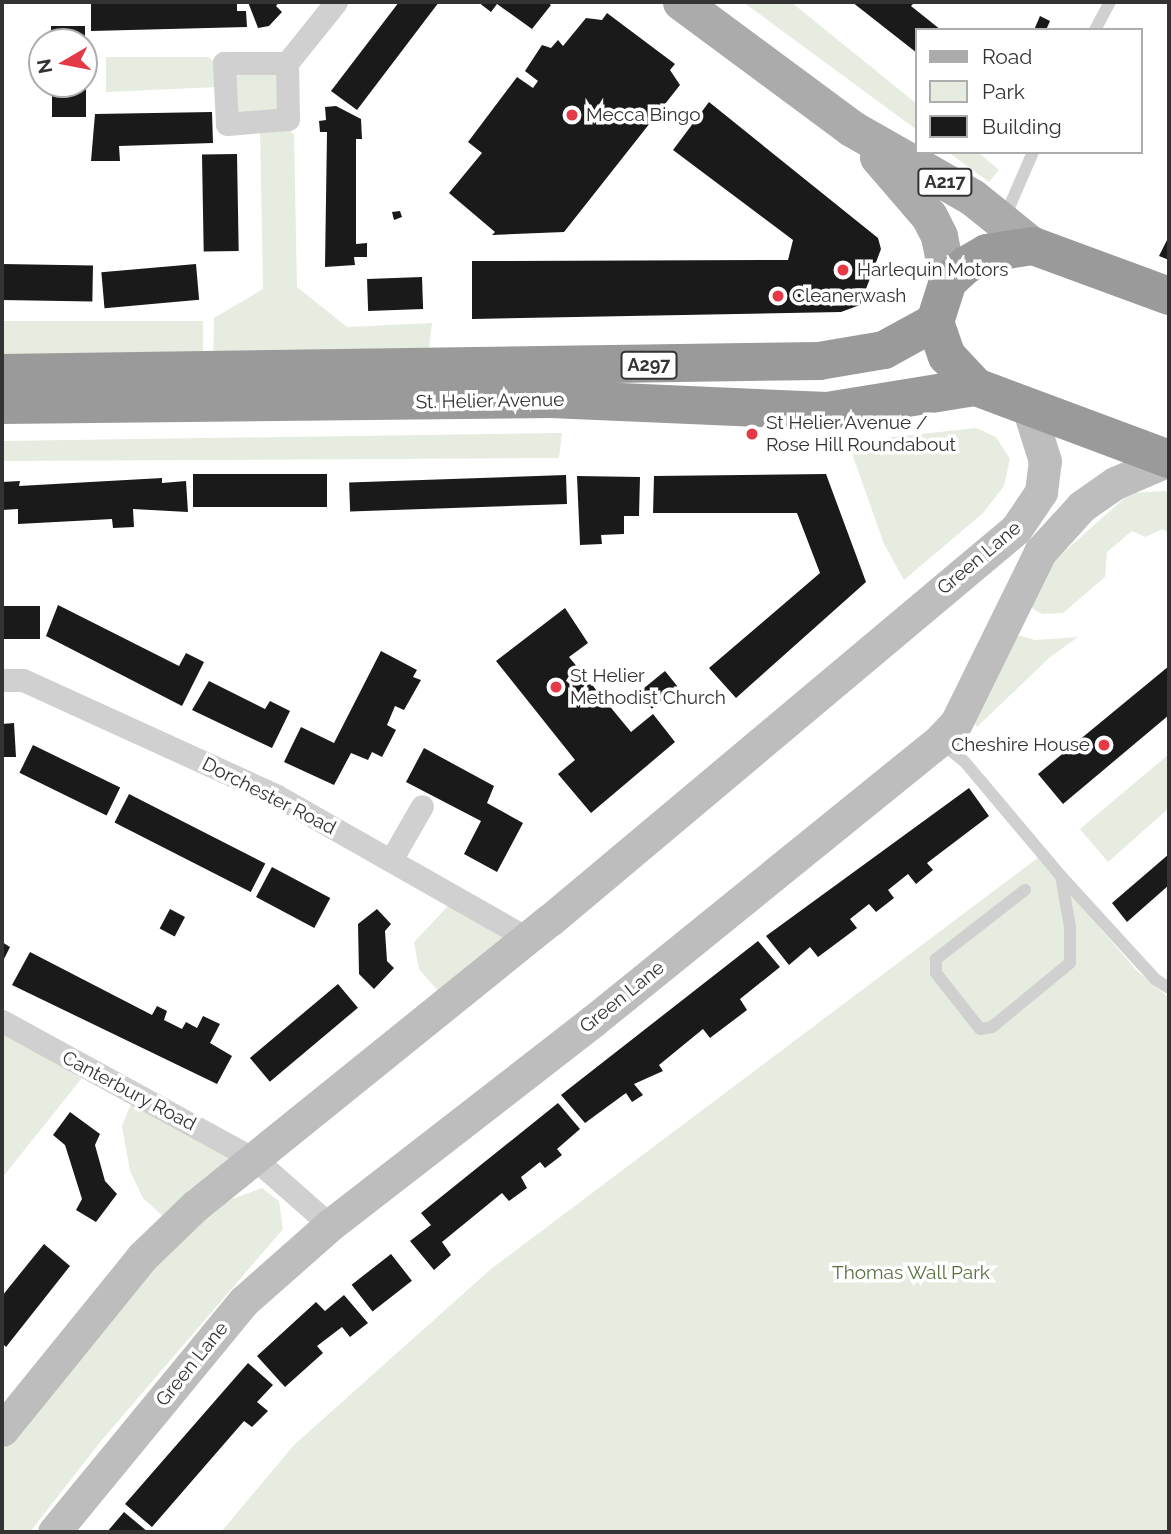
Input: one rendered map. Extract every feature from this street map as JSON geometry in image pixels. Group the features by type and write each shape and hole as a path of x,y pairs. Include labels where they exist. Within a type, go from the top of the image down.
{"highway":[{"name":"A217","path":"935,322 948,281 987,253 1033,246 1169,296"},
{"name":"St. Helier Avenue","path":"2,373 819,361 884,351 935,322"},
{"path":"935,322 947,356 976,387 1169,459"},
{"name":"St. Helier Avenue","path":"2,405 551,398 827,411 976,387"}],"main road":[{"name":"A217","path":"681,2 851,128 972,197 1033,246"},
{"name":"A217","path":"851,128 929,216 939,236 948,281"},
{"name":"Green Lane","path":"2,1430 142,1257 195,1206 256,1160 527,938 1016,529 1041,492 1045,461 1028,407"},
{"name":"Green Lane","path":"54,1532 244,1301 330,1225 593,1021 939,741 956,723 1040,552 1082,506 1115,483 1169,459"}],"street":[{"path":"287,63 336,2"},
{"name":"Dorchester Road","path":"2,680 23,680 277,796 527,938"},
{"path":"391,860 422,806"},
{"name":"Canterbury Road","path":"2,1021 256,1160 330,1225"}],"lane":[{"path":"1096,28 1110,2"},
{"path":"1003,222 1032,154"},
{"path":"939,741 964,761 1061,876 1156,979 1169,988"},
{"path":"1025,890 936,959 936,973 980,1029 992,1027 1070,963 1070,927 1061,876"}],"green space":[{"path":"743,2 791,2 916,103 916,129"},
{"path":"106,57 208,57 220,66 219,87 106,92"},
{"path":"230,69 281,70 280,119 229,118"},
{"path":"285,125 294,135 297,287 347,327 432,323 427,364 213,366 214,318 263,289 260,127"},
{"path":"951,154 980,154 999,170 989,182"},
{"path":"2,321 203,321 203,368 2,368"},
{"path":"976,428 996,437 1010,459 1004,486 983,513 904,580 884,544 848,442"},
{"path":"562,433 559,458 2,461 2,441"},
{"path":"1130,493 1169,493 1169,534 1163,529 1145,537 1132,531 1107,552 1105,577 1063,613 1042,614 1027,605 1055,560"},
{"path":"1017,635 1035,640 1078,637 1049,658 977,727 972,721"},
{"path":"1169,754 1169,808 1108,862 1080,829"},
{"name":"Thomas Wall Park","path":"1039,857 1137,971 1169,998 1169,1532 221,1532 294,1445 491,1269"},
{"path":"452,902 514,939 444,998 419,969 414,942"},
{"path":"2,1028 85,1074 2,1178"},
{"path":"132,1101 245,1161 168,1221 143,1198 130,1171 122,1126"},
{"path":"262,1188 279,1201 283,1229 101,1441 30,1532 2,1532 2,1451 153,1264 224,1202"}],"building":[{"path":"91,2 237,2 237,11 246,11 247,27 98,31 98,28 91,28"},
{"path":"248,2 279,2 276,6 282,12 269,26 258,28"},
{"path":"399,2 439,2 357,110 331,91"},
{"path":"478,2 547,2 551,5 532,29 497,4 491,12"},
{"path":"852,2 915,2 911,6 938,28 916,28 916,52"},
{"name":"Mecca Bingo","path":"607,13 675,64 670,70 680,85 564,232 492,235 495,232 449,193 482,153 468,142 517,77 533,88 538,81 525,71 542,45 551,48 558,40 563,46 586,18 602,20"},
{"path":"1040,16 1050,21 1047,28 1035,28"},
{"path":"51,26 85,28 51,28"},
{"path":"52,98 86,98 86,117 52,117"},
{"path":"709,102 878,238 881,249 860,305 841,312 472,319 472,261 788,260 793,240 673,150"},
{"path":"336,106 361,119 362,139 356,139 356,244 367,243 367,257 354,257 355,265 325,267 327,132 320,132 319,121 326,120 325,107"},
{"path":"212,112 213,143 119,146 120,161 91,161 95,114"},
{"path":"237,154 239,251 204,252 202,155"},
{"path":"400,211 402,217 394,220 392,212"},
{"path":"1169,236 1169,260 1159,256"},
{"path":"2,264 93,266 92,302 2,300"},
{"path":"196,264 199,300 104,308 101,272"},
{"path":"422,277 423,309 368,311 367,279"},
{"path":"193,474 327,474 327,507 193,507"},
{"path":"826,474 866,582 736,698 709,668 820,573 797,513 653,513 654,476"},
{"path":"566,475 567,504 350,512 349,483"},
{"path":"577,476 640,477 639,516 624,516 624,534 601,535 602,544 580,545"},
{"path":"162,478 162,483 186,481 188,512 133,509 134,527 113,528 112,519 18,524 18,509 2,510 2,482 20,481 19,486"},
{"path":"58,605 179,666 186,653 204,662 182,706 46,636"},
{"path":"2,606 40,606 40,639 2,639"},
{"name":"St Helier Methodist Church","path":"565,608 588,643 569,657 631,732 653,714 675,742 591,813 558,774 575,760 496,661"},
{"path":"381,651 417,670 413,677 421,680 404,710 395,706 387,725 396,730 382,757 372,752 368,760 351,753 334,785 284,762 301,727 334,743"},
{"name":"Cheshire House","path":"1169,666 1169,715 1063,804 1038,774"},
{"path":"665,671 678,687 652,709 639,692"},
{"path":"209,681 265,709 270,701 290,711 272,748 192,710"},
{"path":"14,723 16,757 2,757 2,724"},
{"path":"33,745 120,788 107,815 19,773"},
{"path":"424,748 494,786 487,803 523,823 497,872 464,854 481,821 406,782"},
{"path":"969,788 989,816 927,863 933,870 916,884 908,874 888,890 894,898 876,912 869,904 850,919 857,928 818,957 810,947 789,965 766,936"},
{"path":"129,794 265,863 251,892 114,823"},
{"path":"1169,854 1169,885 1127,922 1112,903"},
{"path":"272,867 330,898 314,928 256,897"},
{"path":"170,909 185,917 175,936 160,928"},
{"path":"377,909 391,924 385,931 387,961 394,968 374,989 359,974 358,924"},
{"path":"758,941 780,967 740,999 747,1010 710,1038 703,1029 659,1065 663,1071 634,1084 643,1095 632,1102 626,1093 585,1123 561,1095"},
{"path":"2,942 10,947 2,963"},
{"path":"30,952 152,1015 157,1006 167,1011 164,1020 182,1029 186,1022 197,1028 203,1016 220,1024 210,1043 232,1056 217,1084 12,985"},
{"path":"338,984 358,1008 270,1082 250,1058"},
{"path":"558,1103 580,1129 557,1149 562,1155 545,1168 540,1162 521,1177 527,1188 509,1201 502,1193 442,1242 451,1255 434,1270 410,1241 431,1225 421,1213"},
{"path":"70,1112 100,1134 95,1145 105,1181 117,1194 96,1222 76,1210 82,1199 65,1145 53,1135"},
{"path":"44,1244 70,1266 6,1347 2,1343 2,1296"},
{"path":"391,1254 412,1281 373,1312 352,1285"},
{"path":"344,1295 368,1323 350,1337 342,1327 317,1346 323,1353 285,1387 257,1356 316,1302 325,1311"},
{"path":"248,1363 273,1385 257,1402 268,1411 252,1427 244,1421 152,1527 125,1504"},
{"path":"124,1512 148,1532 107,1532"}],"place":[{"name":"Mecca Bingo","path":"572,115"},
{"name":"Harlequin Motors","path":"843,270"},
{"name":"Cleanerwash","path":"778,296"},
{"name":"St Helier Avenue / Rose Hill Roundabout","path":"752,434"},
{"name":"St Helier Methodist Church","path":"556,687"},
{"name":"Cheshire House","path":"1104,745"}]}
